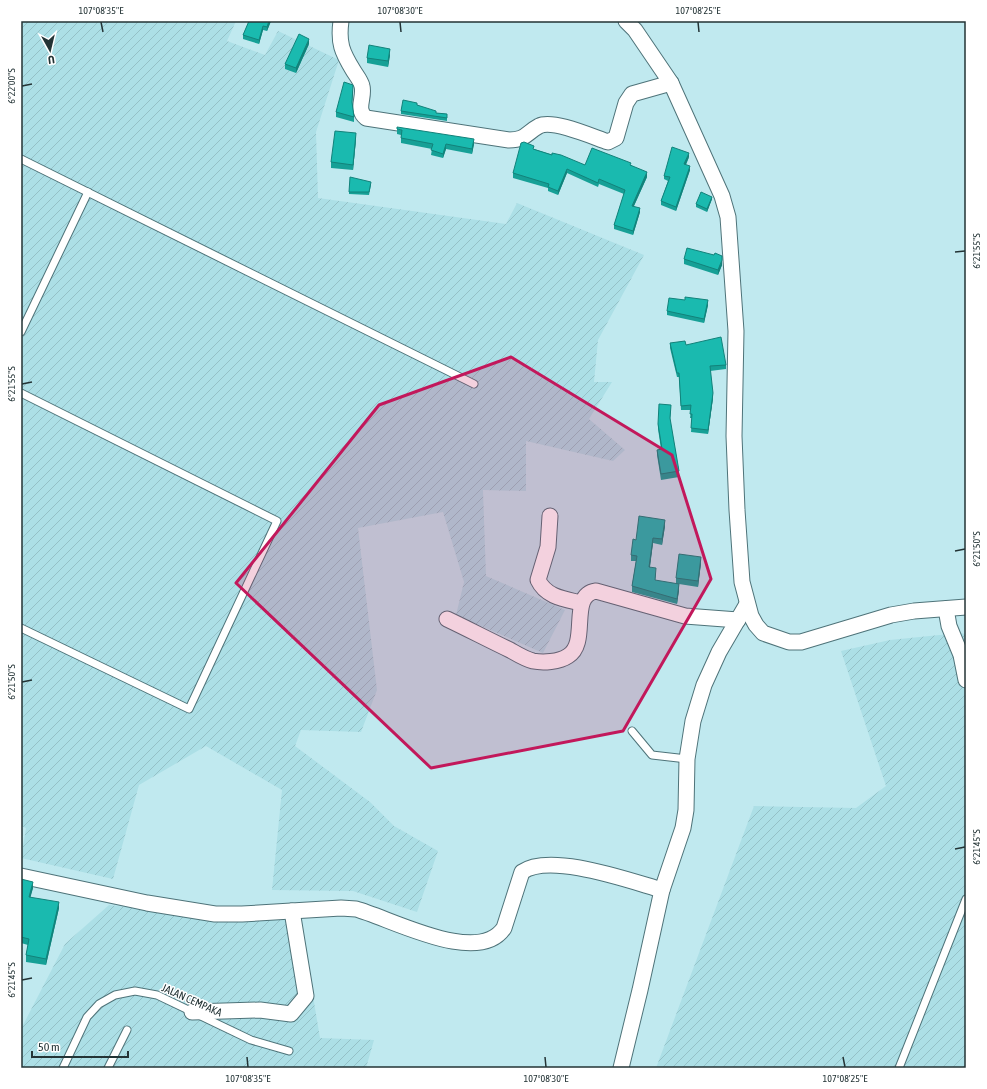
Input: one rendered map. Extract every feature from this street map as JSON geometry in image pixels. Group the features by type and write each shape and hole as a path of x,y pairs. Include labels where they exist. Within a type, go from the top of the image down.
{"street":[{"path":"341,21 339,37 341,47 344,55 362,84 363,91 360,109 366,118 509,140 520,140 539,126 553,124 608,142 616,138 626,103 632,94 671,83"},
{"path":"626,21 635,30 671,83 722,196 728,217 736,331 734,436 741,574 747,604 756,625 763,633 789,642 801,642 891,615 914,611 966,607"},
{"path":"550,516 548,547 538,580 542,589 553,595 581,604"},
{"path":"447,619 531,660 547,662 568,657 573,652 578,639 581,604 588,594 596,591 685,616 738,620"},
{"path":"620,1068 640,990 662,890 683,828 686,810 687,759 693,720 704,685 719,652 747,604"},
{"path":"946,609 949,626 960,655 966,680"},
{"path":"21,876 147,903 215,914 341,908 356,909 446,941 476,943 483,942 499,935 504,928 522,872 535,866 566,866 590,870 662,890"},
{"path":"192,1012 260,1010 291,1014 306,996 292,911"}],"lane":[{"path":"21,159 474,384"},
{"path":"21,332 88,192"},
{"path":"21,393 277,521 189,709 21,628"},
{"path":"632,731 652,755 687,759"},
{"path":"899,1068 966,899"},
{"name":"JALAN CEMPAKA","path":"63,1068 87,1017 99,1004 115,995 135,991 157,996 251,1040 276,1049 290,1051"},
{"path":"108,1068 127,1030"}],"highlighted area":[{"path":"511,357 672,455 711,579 623,731 431,768 236,583 379,405"}],"shaded area":[{"path":"21,21 236,21 227,41 265,55 278,31 339,60 316,132 318,198 506,224 517,203 644,255 598,340 594,382 612,382 589,419 625,450 613,461 526,441 526,491 483,490 486,576 565,610 543,653 456,615 464,582 443,512 358,528 377,690 361,732 301,730 295,746 370,802 394,826 438,851 417,912 353,891 272,890 282,790 206,746 139,785 113,879 21,858 26,828 21,826"},
{"path":"959,633 966,634 966,1068 656,1068 754,806 856,808 886,786 841,651 890,640"},
{"path":"109,905 223,918 299,912 320,1038 374,1040 366,1068 21,1068 21,1029 65,944"}],"building":[{"path":"249,21 269,21 267,27 263,26 259,40 243,35"},
{"path":"299,34 309,39 296,68 285,64"},
{"path":"369,45 390,49 388,61 367,58"},
{"path":"344,82 353,85 352,102 354,117 336,112"},
{"path":"403,100 417,103 417,105 436,111 436,113 447,114 447,118 401,111"},
{"path":"397,127 474,139 472,149 446,144 443,154 431,150 433,144 401,138 402,130 397,129"},
{"path":"335,131 356,133 353,165 331,162"},
{"path":"524,142 534,146 533,149 552,155 552,153 561,155 585,165 592,148 631,163 630,165 647,172 632,206 640,208 633,231 614,225 625,190 599,179 598,183 567,169 558,191 548,187 549,184 513,173 521,143"},
{"path":"672,147 689,153 684,164 690,166 676,207 661,201 670,177 664,176"},
{"path":"350,177 371,182 369,192 349,192"},
{"path":"701,192 712,197 707,209 696,204"},
{"path":"687,248 714,255 715,253 722,256 718,270 684,259"},
{"path":"685,297 708,300 704,319 667,311 669,298 685,300"},
{"path":"721,337 726,365 710,366 713,393 708,430 691,428 691,405 681,406 679,373 677,373 670,343 685,341 686,345"},
{"path":"659,404 671,405 670,418 679,471 661,474 657,450 662,449 658,424"},
{"path":"639,516 665,520 662,539 653,538 649,567 656,568 655,580 679,584 677,599 632,586 637,556 631,555 633,539 636,540"},
{"path":"679,554 701,557 698,581 676,578"},
{"path":"21,879 33,882 29,897 59,902 46,959 26,955 29,939 21,937"}]}
